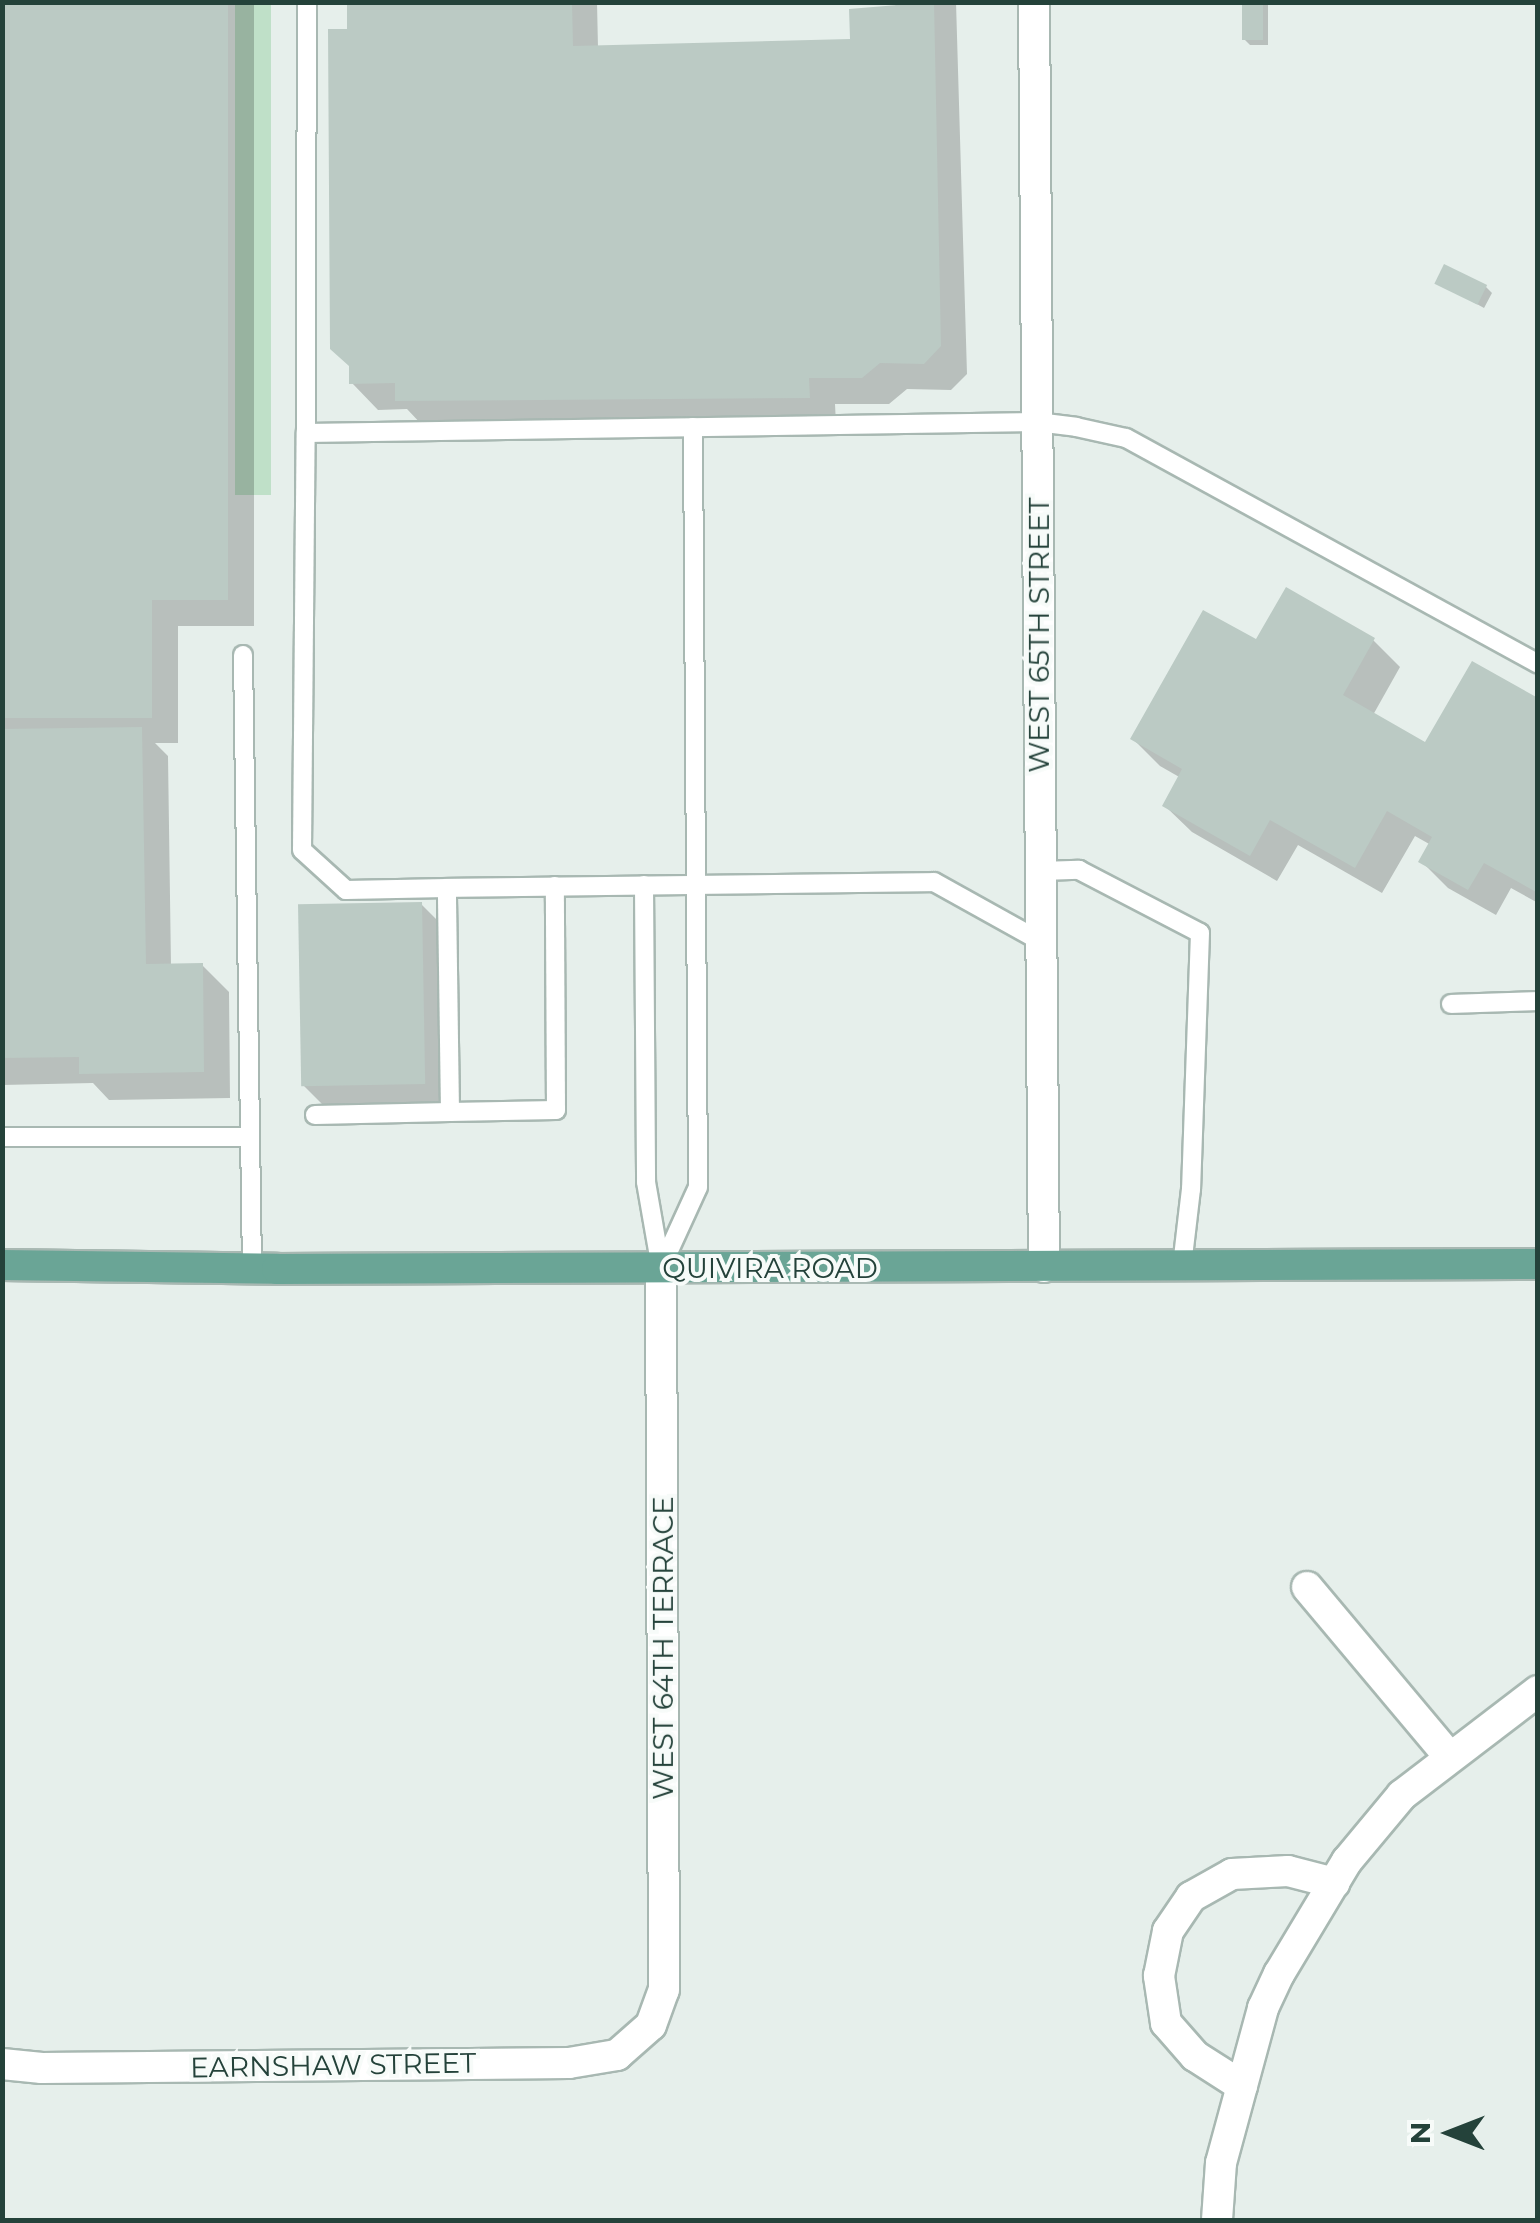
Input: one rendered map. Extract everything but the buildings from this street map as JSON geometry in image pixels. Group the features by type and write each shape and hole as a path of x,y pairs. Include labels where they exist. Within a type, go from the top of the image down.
{"main road":[{"name":"QUIVIRA ROAD","path":"2,1265 252,1269 1538,1264"}],"street":[{"name":"WEST 65TH STREET","path":"1034,2 1044,1267"},
{"name":"WEST 64TH TERRACE","path":"651,2025 664,1990 662,1268"},
{"path":"1307,1586 1449,1756"},
{"path":"1217,2220 1221,2163 1264,2008 1279,1974 1334,1883 1402,1795 1538,1691"},
{"path":"1242,2086 1195,2056 1166,2024 1159,1976 1168,1931 1191,1896 1232,1874 1288,1871 1334,1883"},
{"name":"EARNSHAW STREET","path":"2,2064 42,2068 569,2063 617,2055 651,2025"}],"lane":[{"path":"307,2 302,850 346,890 934,882 1042,942"},
{"path":"306,434 1037,422 1126,438 1538,664"},
{"path":"662,1268 698,1187 693,427"},
{"path":"243,655 252,1269"},
{"path":"1041,871 1079,870 1200,933 1191,1188 1182,1266"},
{"path":"644,885 646,1182 662,1268"},
{"path":"314,1114 556,1110 555,886"},
{"path":"446,888 450,1112"},
{"path":"1451,1004 1538,1001"},
{"path":"2,1138 250,1138"}],"green space":[{"path":"235,3 271,3 271,495 235,495"}]}
